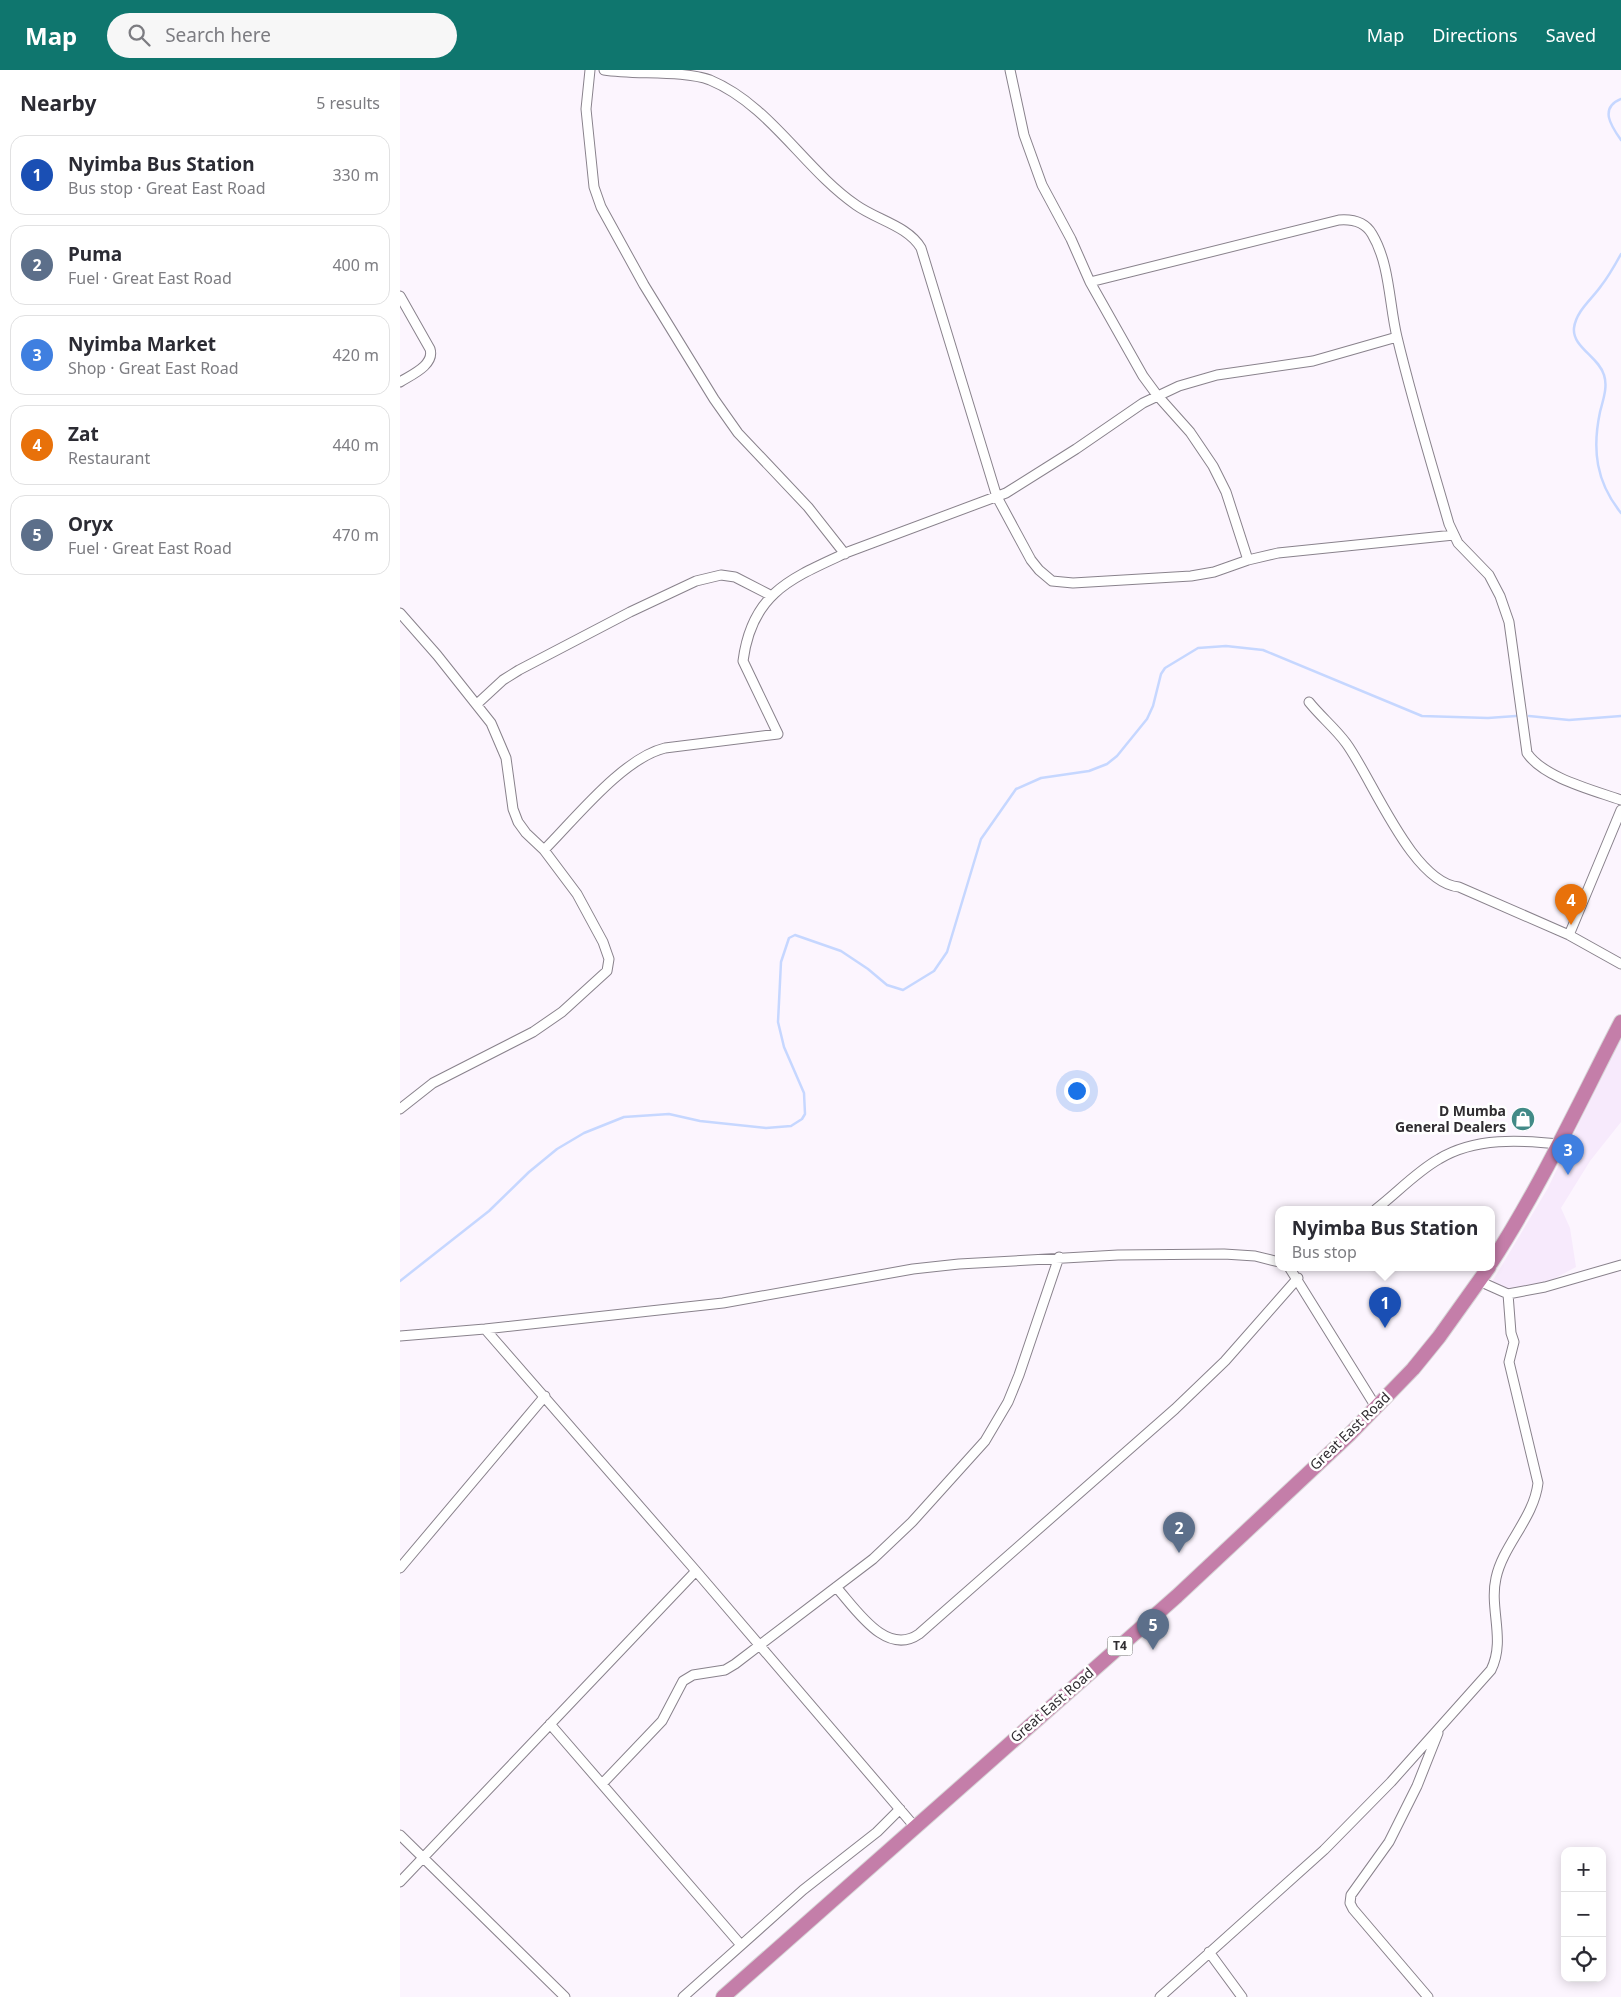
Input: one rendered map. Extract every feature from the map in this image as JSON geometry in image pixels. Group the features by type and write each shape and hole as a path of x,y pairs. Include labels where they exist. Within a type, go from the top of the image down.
{"highway":[{"path":"1495,1257 1514,1228 1560,1144 1621,1022"},
{"name":"Great East Road","path":"722,1997 1176,1596 1376,1407 1418,1362 1486,1271"}],"street":[{"path":"590,70 586,109 594,187 601,207 644,285 714,399 738,433 808,507 845,554"},
{"path":"604,70 696,76 721,85 762,116 855,205 915,239 921,248 997,497 1031,560 1046,577 1057,583 1191,576 1214,572 1248,560 1278,553 1454,535"},
{"path":"1010,70 1024,135 1036,170 1090,282 1144,376 1157,395 1190,432 1214,466 1226,492 1248,560"},
{"path":"1090,282 1339,220 1352,220 1369,230 1384,265 1397,337 1449,524 1454,535 1471,559 1489,576 1500,596 1506,613 1516,663 1524,734 1529,756 1540,765 1568,781 1621,800"},
{"path":"400,296 430,349 432,357 429,362 400,382"},
{"path":"544,850 626,769 651,752 665,748 778,734 743,661 756,616 770,595 799,577 845,554 997,497 1028,481 1130,411 1157,395 1203,378 1291,366 1397,337"},
{"path":"477,704 503,680 519,670 630,612 696,581 721,575 735,578 770,595"},
{"path":"400,613 477,704 491,724 506,758 513,810 518,822 532,840 544,850 577,894 603,942 609,959 607,972 562,1012 533,1032 433,1083 400,1109"},
{"path":"1310,702 1346,743 1406,844 1435,879 1448,886 1459,887 1569,935 1621,964"},
{"path":"1569,935 1621,810"},
{"path":"1380,1206 1435,1162 1458,1150 1492,1142 1560,1144"},
{"path":"400,1336 485,1329 723,1303 913,1269 959,1264 1059,1258 1224,1254 1255,1256 1275,1261"},
{"path":"602,1784 662,1721 683,1681 693,1676 725,1670 874,1559 912,1522 985,1441 1008,1402 1019,1376 1059,1258"},
{"path":"1479,1281 1508,1294 1545,1287 1621,1265"},
{"path":"1292,1271 1376,1407"},
{"path":"836,1587 887,1638 896,1641 912,1639 968,1593 1175,1409 1225,1361 1298,1278"},
{"path":"1160,1997 1324,1850 1440,1728 1491,1670 1495,1662 1498,1638 1496,1579 1537,1489 1527,1433 1509,1362 1514,1342 1511,1333 1508,1294"},
{"path":"485,1329 545,1396 915,1827"},
{"path":"400,1568 545,1396"},
{"path":"400,1882 696,1571"},
{"path":"550,1724 741,1944"},
{"path":"1428,1997 1365,1924 1350,1902 1351,1895 1389,1842 1402,1818 1440,1728"},
{"path":"683,1997 803,1890 863,1844 900,1809"},
{"path":"400,1835 565,1997"},
{"path":"1209,1952 1242,1997"}],"shaded area":[{"path":"1621,1034 1621,1122 1590,1161 1561,1208 1570,1228 1576,1267 1546,1283 1510,1293 1492,1282 1548,1188"}],"waterway":[{"path":"1621,99 1610,107 1609,112 1611,123 1621,140"},
{"path":"1621,254 1607,278 1581,311 1574,328 1577,341 1597,363 1604,375 1604,398 1596,439 1598,465 1606,489 1621,513"},
{"path":"400,1281 489,1211 529,1172 557,1149 584,1133 624,1117 669,1114 700,1121 766,1128 791,1126 802,1119 805,1114 804,1093 784,1047 778,1022 781,962 789,938 795,935 841,951 868,969 887,985 903,990 934,971 947,952 981,839 1016,789 1041,778 1089,771 1107,764 1117,756 1147,719 1153,706 1161,674 1165,668 1198,648 1226,646 1263,650 1422,716 1488,718 1516,716"},
{"path":"1529,716 1569,720 1621,716"}],"place":[{"name":"Zat","path":"1571,925"},
{"name":"D Mumba General Dealers","path":"1523,1119"},
{"name":"Nyimba Market","path":"1568,1175"},
{"name":"Nyimba Bus Station","path":"1385,1328"},
{"name":"Puma","path":"1179,1553"},
{"name":"Oryx","path":"1153,1650"}]}
